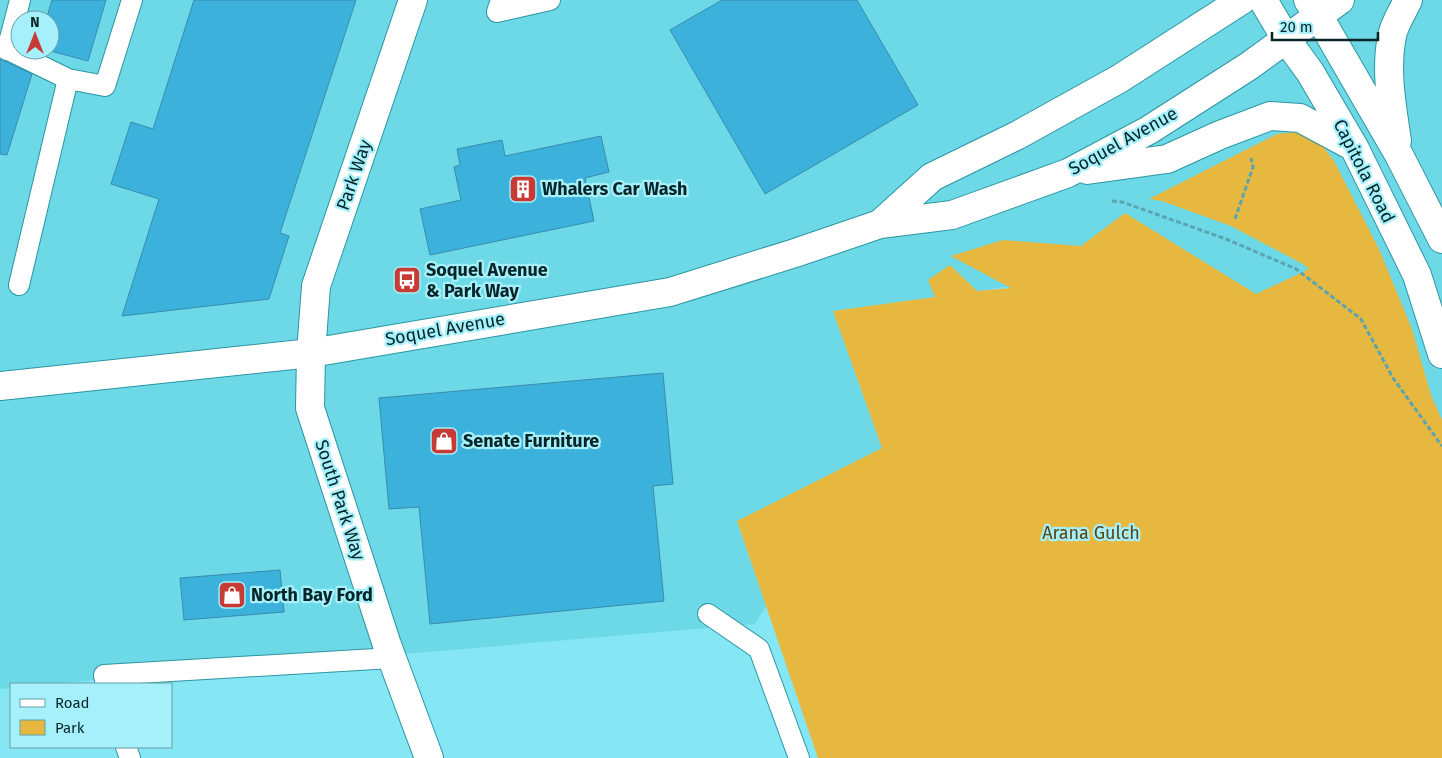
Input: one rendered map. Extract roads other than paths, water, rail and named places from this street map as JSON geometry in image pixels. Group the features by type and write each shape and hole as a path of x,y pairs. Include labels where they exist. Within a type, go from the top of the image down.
{"main road":[{"name":"Park Way","path":"310,353 316,286 413,0"},
{"name":"Soquel Avenue","path":"880,224 932,176 1018,135 1119,79 1242,0"},
{"name":"Capitola Road","path":"1263,0 1286,39 1310,72 1354,147 1417,275 1442,354"},
{"path":"1399,155 1389,91 1388,66 1392,34 1408,0"},
{"name":"Soquel Avenue","path":"0,386 310,353 670,292 880,224 952,215 1068,173 1149,130 1286,39 1322,5"},
{"name":"Capitola Road","path":"1322,5 1442,239"},
{"path":"1068,173 1167,160 1220,135 1270,116 1300,118 1354,147"},
{"name":"South Park Way","path":"310,353 310,408 392,658 429,758"}],"lane":[{"path":"20,0 3,48 68,79 105,86 132,0"},
{"path":"501,0 497,12 550,0"},
{"path":"19,284 68,79"},
{"path":"708,614 759,649 798,758"},
{"path":"106,683 104,675 392,658"}],"place":[{"name":"Whalers Car Wash","path":"523,189"},
{"name":"Soquel Avenue & Park Way","path":"407,280"},
{"name":"Senate Furniture","path":"444,441"},
{"name":"North Bay Ford","path":"232,595"}],"park label":[{"name":"Arana Gulch","path":"1091,533"}]}
